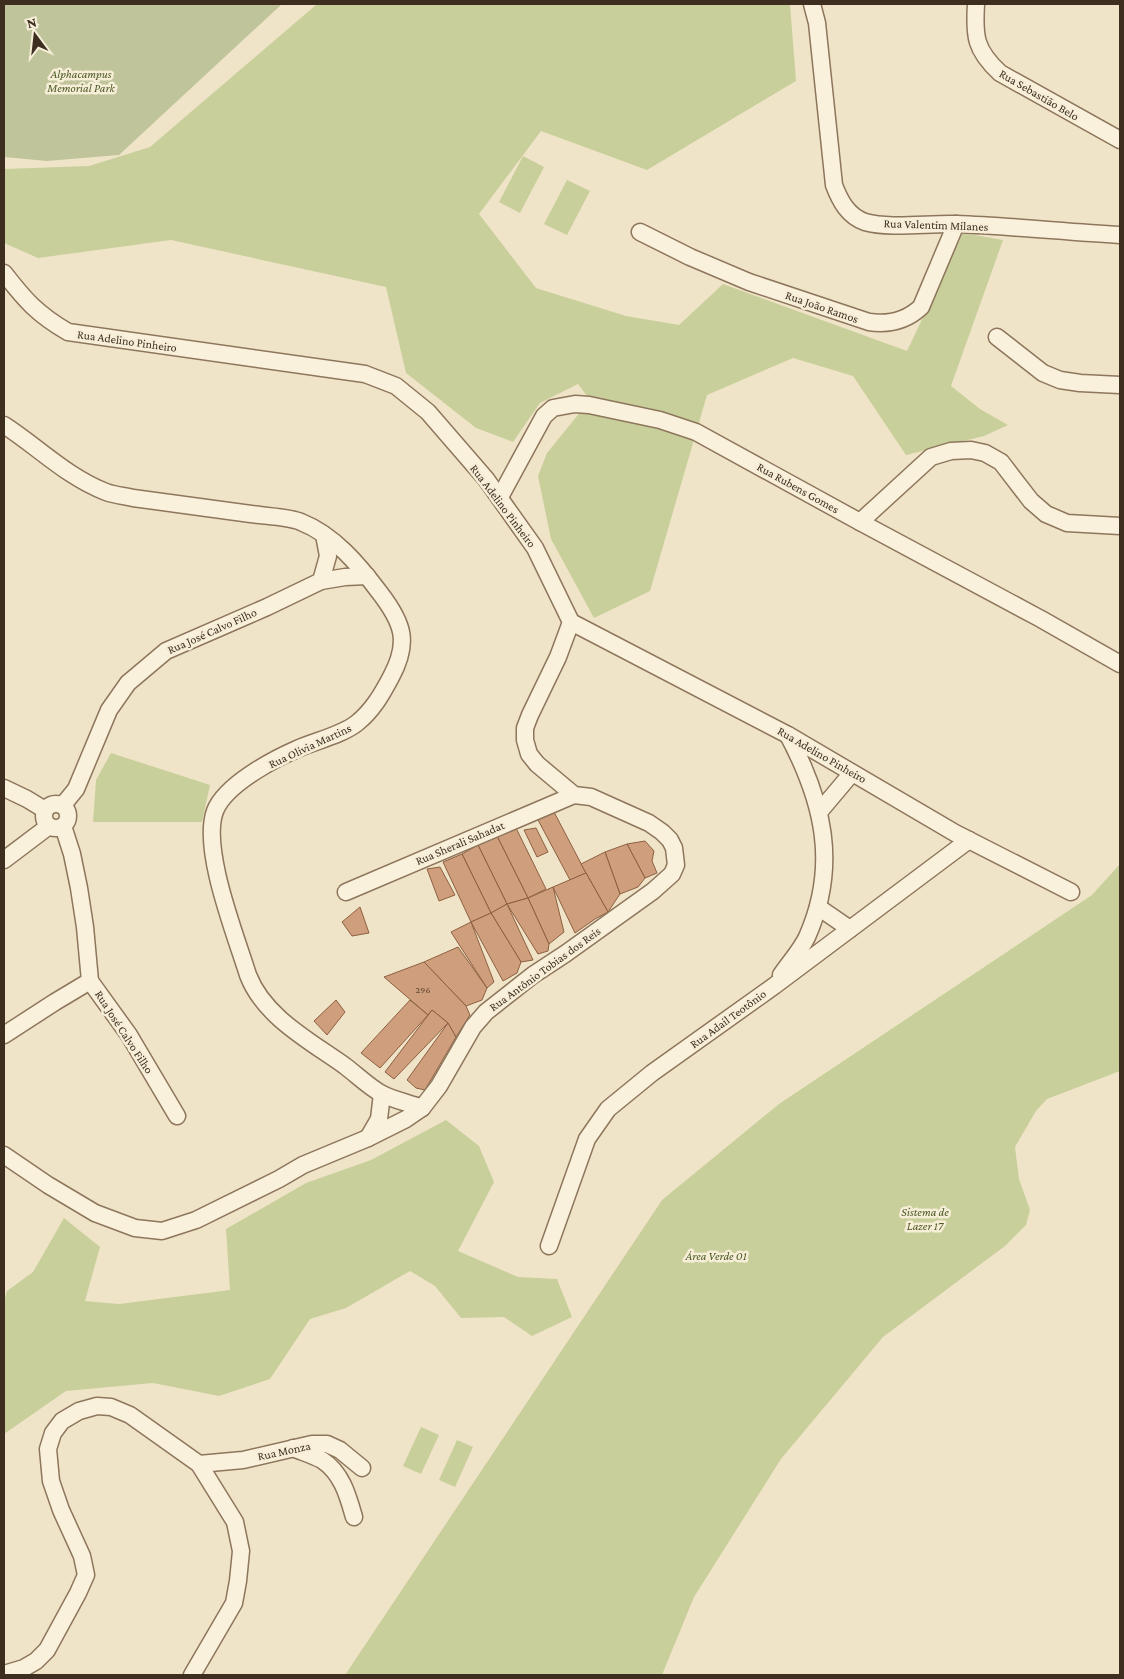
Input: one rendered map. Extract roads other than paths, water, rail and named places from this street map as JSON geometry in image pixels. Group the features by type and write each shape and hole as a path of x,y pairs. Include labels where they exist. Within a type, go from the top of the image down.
{"street":[{"name":"Rua Valentim Milanes","path":"812,4 817,23 830,162 834,185 840,202 851,214 864,222 890,225 956,224 1120,236"},
{"name":"Rua Sebastião Belo","path":"976,4 974,30 979,47 987,62 1000,73 1120,140"},
{"name":"Rua João Ramos","path":"640,232 690,257 749,282 869,322 882,324 911,316 921,307 956,224"},
{"name":"Rua Adelino Pinheiro","path":"4,273 32,307 46,320 68,332 365,374 396,386 428,412 500,497 536,548 571,622 788,735 969,840 1071,892"},
{"path":"997,338 1043,372 1060,380 1080,384 1120,385"},
{"name":"Rua Rubens Gomes","path":"500,497 544,416 554,408 575,404 589,405 660,420 696,432 1041,619 1120,664"},
{"name":"Rua Olivia Martins","path":"4,425 70,473 108,493 300,521 324,535 350,556 394,612 402,628 403,645 399,663 376,704 356,724 296,750 260,769 232,789 223,798 215,811 212,835 219,882 253,988 281,1019 382,1094 422,1108"},
{"path":"860,522 932,457 951,452 971,450 985,453 1001,462 1031,501 1046,514 1067,523 1120,526"},
{"path":"321,581 328,556 324,535"},
{"name":"Rua José Calvo Filho","path":"63,805 76,789 109,710 128,683 166,651 321,581 345,576 367,576"},
{"name":"Rua Antônio Tobias dos Reis","path":"4,1155 48,1185 95,1213 135,1228 162,1231 196,1220 303,1165 406,1120 422,1108 439,1086 474,1027 486,1012 533,975 653,891 672,874 676,864 674,848 670,840 662,832 649,823 591,797 574,795 537,764 529,754 525,740 525,728 558,656 571,622"},
{"path":"774,986 806,939 818,907 824,866 823,830 820,811 804,765 788,735"},
{"path":"820,811 852,772"},
{"path":"4,788 45,810"},
{"name":"Rua Sherali Sahadat","path":"346,892 574,795"},
{"path":"4,860 56,826 66,824 68,812 63,805 53,804 45,810 44,819 56,826"},
{"name":"Rua José Calvo Filho","path":"56,826 72,854 86,927 90,981 129,1035 177,1116"},
{"name":"Rua Adail Teotônio","path":"549,1246 588,1139 608,1109 652,1073 774,986 969,840"},
{"path":"818,907 850,929"},
{"path":"4,1035 90,981"},
{"path":"368,1138 379,1119 382,1094"},
{"path":"4,1674 24,1668 36,1661 46,1650 86,1575 82,1556 61,1510 51,1481 48,1449 53,1433 62,1421 79,1411 97,1406 111,1407 130,1415 199,1464 235,1522 241,1551 234,1603 192,1675"},
{"name":"Rua Monza","path":"199,1464 243,1460 312,1444 327,1444 340,1450 362,1468"},
{"path":"293,1448 322,1460 333,1470 342,1481 354,1517"}],"park label":[{"name":"Alphacampus Memorial Park","path":"81,81"},
{"name":"Sistema de Lazer 17","path":"925,1219"},
{"name":"Área Verde 01","path":"716,1256"}]}
